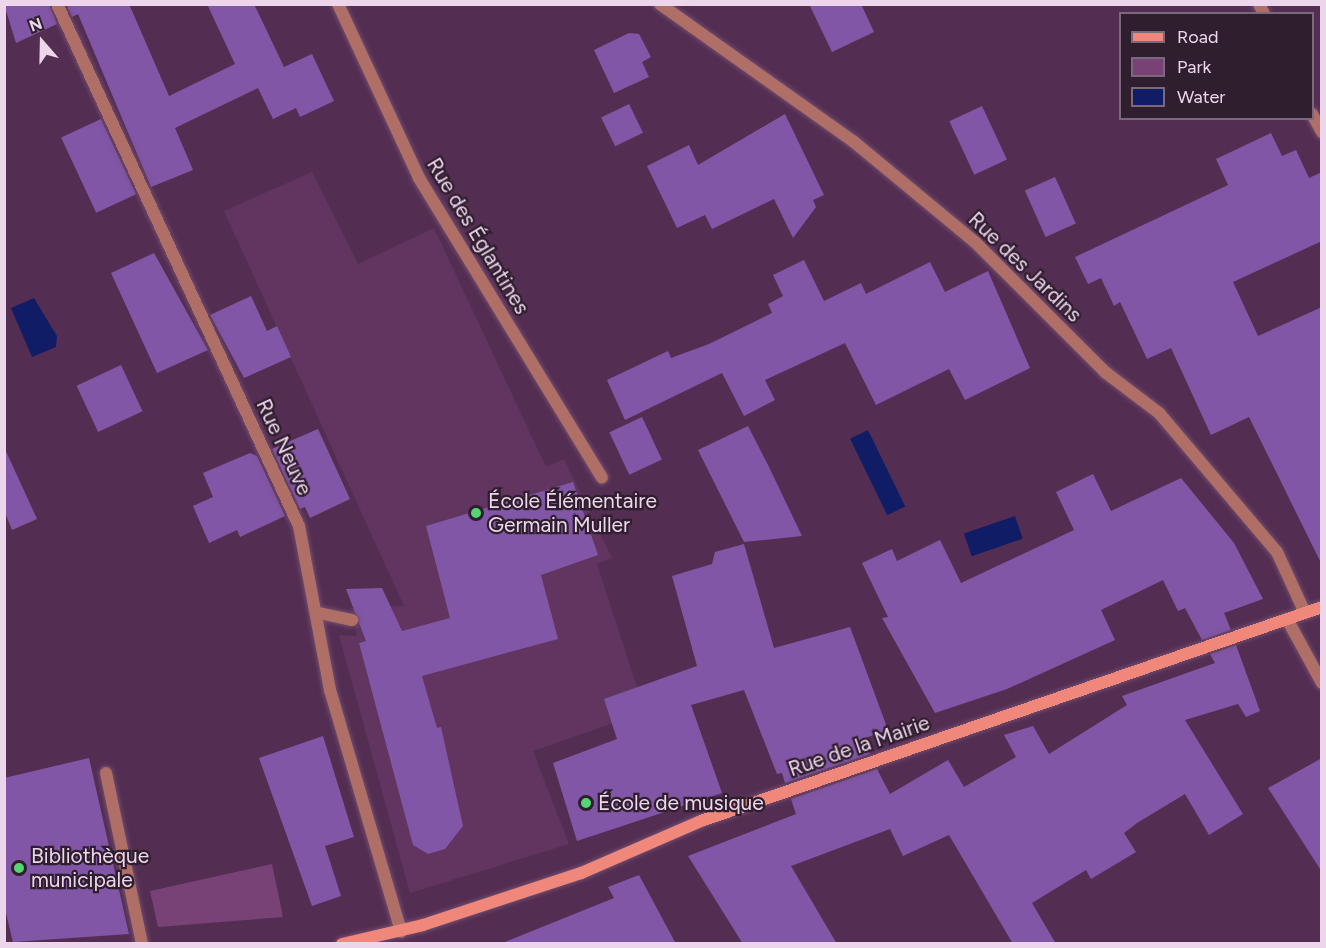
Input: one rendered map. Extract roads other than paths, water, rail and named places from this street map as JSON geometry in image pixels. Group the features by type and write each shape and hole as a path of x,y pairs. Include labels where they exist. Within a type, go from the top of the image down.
{"street":[{"name":"Rue Neuve","path":"57,4 299,526 319,613 330,690 401,932"},
{"name":"Rue des Églantines","path":"338,4 420,178 602,478"},
{"name":"Rue des Jardins","path":"660,4 854,142 975,242 1105,372 1159,413 1277,552 1305,613"},
{"path":"1314,118 1322,132"},
{"name":"Rue de la Mairie","path":"342,944 401,932 581,873 701,821 1322,607"},
{"path":"319,613 352,620"},
{"path":"1287,619 1322,683"},
{"path":"106,773 142,944"}],"water":[{"path":"34,298 57,336 56,347 32,357 11,308"},
{"path":"868,430 905,506 887,515 850,439"},
{"path":"1015,516 1023,539 972,556 964,534"}],"place":[{"name":"École Élémentaire Germain Muller","path":"476,513"},
{"name":"École de musique","path":"586,803"},
{"name":"Bibliothèque municipale","path":"19,868"}]}
